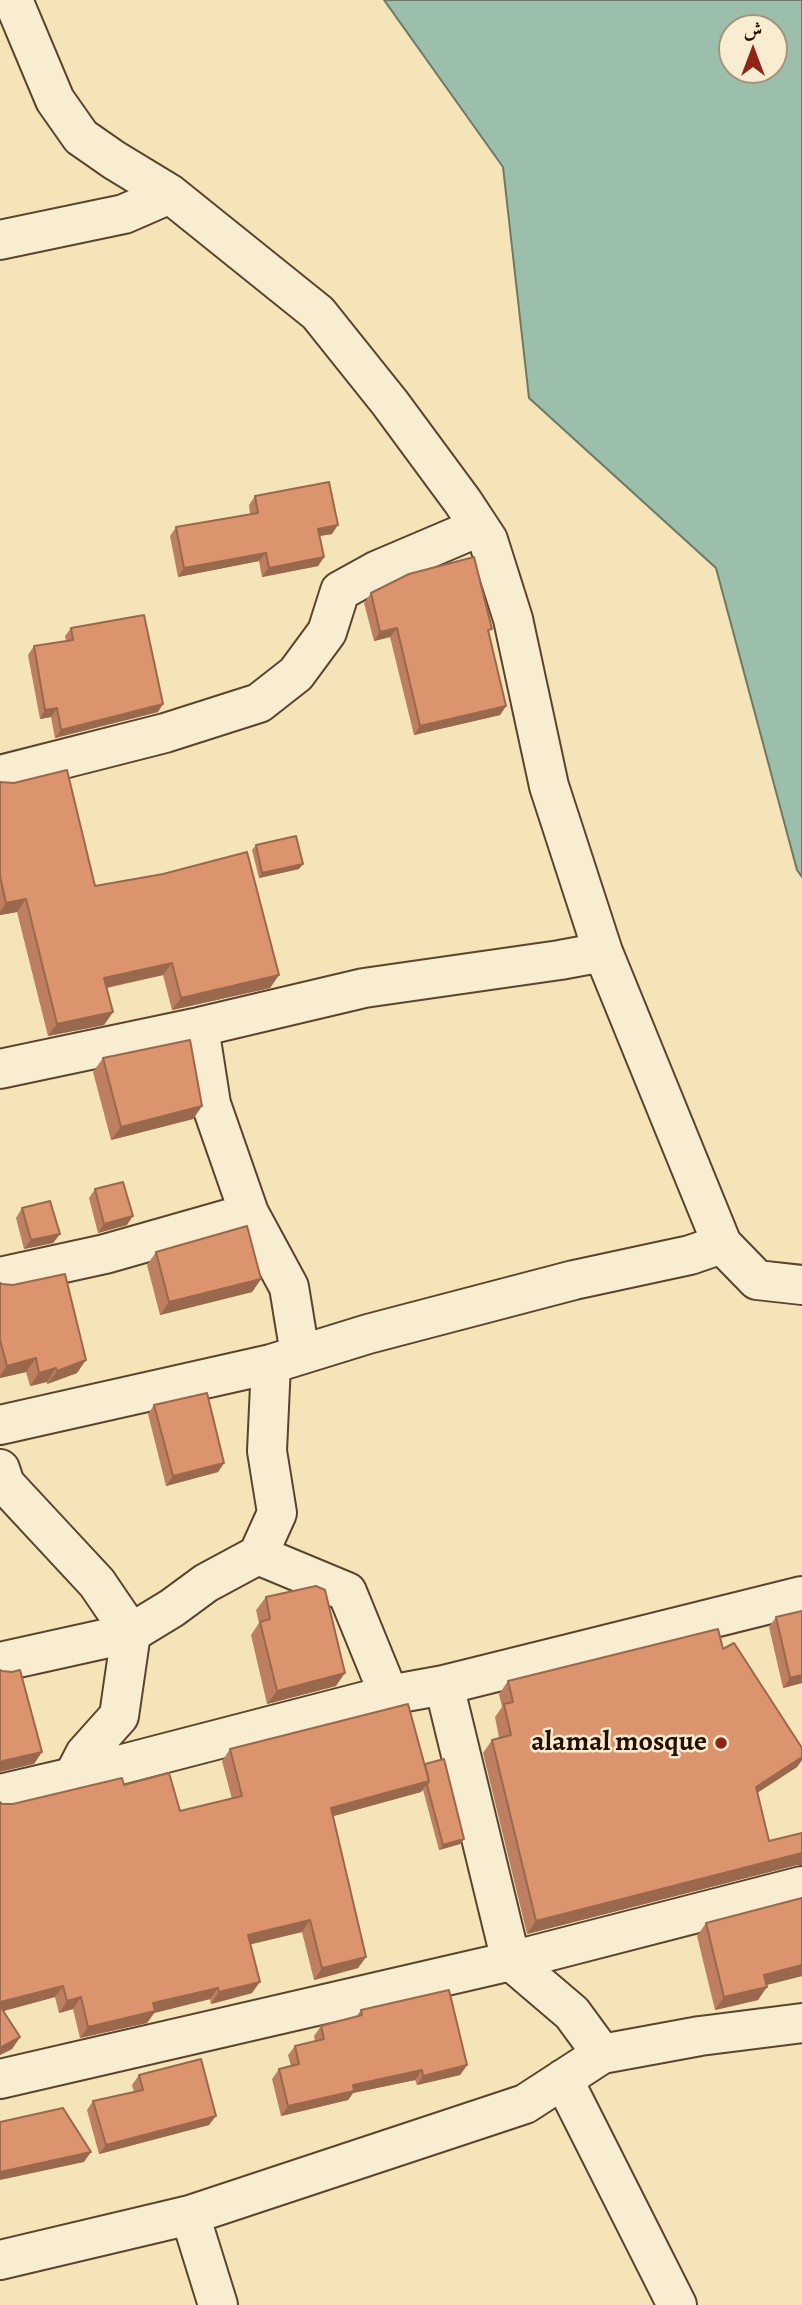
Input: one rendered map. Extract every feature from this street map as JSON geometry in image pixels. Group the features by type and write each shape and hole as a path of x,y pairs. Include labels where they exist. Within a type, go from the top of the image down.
{"street":[{"path":"13,0 55,100 81,137 170,194 318,313 390,403 488,540 513,619 549,786 603,952 722,1244 757,1280 802,1285"},
{"path":"0,240 124,214 170,194"},
{"path":"0,775 166,733 259,703 296,674 327,632 340,591 378,570 479,527"},
{"path":"0,1069 199,1027 364,988 603,952"},
{"path":"0,1662 131,1633 206,1583 258,1555 277,1513 267,1451 286,1359 289,1287 249,1213 211,1104 199,1027"},
{"path":"0,1277 105,1254 249,1213"},
{"path":"0,1425 286,1359 368,1334 574,1280 690,1255 722,1244"},
{"path":"0,1469 5,1484 97,1583 131,1633 118,1716 85,1754 73,1777"},
{"path":"258,1555 347,1592 389,1695"},
{"path":"0,1794 389,1695 444,1685 802,1596"},
{"path":"444,1685 511,1961 572,2013 602,2054"},
{"path":"0,2079 511,1961 802,1886"},
{"path":"0,2260 190,2215 525,2104 602,2054 700,2036 802,2023"},
{"path":"563,2079 677,2305"},
{"path":"190,2215 218,2305"}],"shaded area":[{"path":"384,0 802,0 802,877 797,870 716,568 529,398 503,167"}],"building":[{"path":"329,482 338,525 318,529 324,557 269,568 266,553 184,568 176,527 258,513 255,496"},
{"path":"474,557 492,629 488,630 506,706 420,726 397,628 380,632 371,593 409,574"},
{"path":"144,615 163,704 61,730 57,708 45,710 34,646 73,640 71,628"},
{"path":"67,770 95,886 163,874 247,852 279,975 181,998 172,963 104,978 113,1012 57,1024 26,899 6,903 0,876 0,782 14,783"},
{"path":"296,836 303,864 262,873 256,845"},
{"path":"190,1040 202,1106 121,1127 103,1058"},
{"path":"123,1182 133,1216 104,1224 95,1189"},
{"path":"50,1201 60,1234 31,1240 22,1208"},
{"path":"247,1226 261,1279 169,1302 156,1252"},
{"path":"65,1274 86,1360 57,1371 56,1368 39,1373 36,1358 7,1366 0,1340 0,1283 13,1285"},
{"path":"207,1393 224,1463 173,1476 154,1405"},
{"path":"316,1586 325,1590 345,1673 277,1691 260,1622 270,1619 266,1597"},
{"path":"802,1611 802,1675 790,1678 776,1617"},
{"path":"718,1629 723,1649 734,1643 802,1748 802,1757 756,1787 769,1841 802,1833 802,1853 536,1921 492,1740 511,1735 504,1704 513,1702 508,1681"},
{"path":"0,1670 20,1670 42,1752 0,1763"},
{"path":"408,1704 429,1781 331,1808 366,1957 322,1968 310,1920 248,1935 260,1982 219,1992 218,1988 153,2003 155,2011 88,2027 81,1997 67,2001 63,1986 0,2002 0,1802 13,1804 122,1778 124,1785 169,1773 180,1811 242,1796 230,1749"},
{"path":"444,1759 464,1839 443,1845 427,1785 429,1781 425,1764"},
{"path":"802,1898 802,1965 764,1975 767,1987 724,1997 706,1923"},
{"path":"449,1990 467,2065 423,2076 422,2070 353,2085 354,2091 288,2106 279,2069 299,2064 295,2046 324,2039 321,2026 362,2015 361,2010"},
{"path":"0,2006 20,2037 0,2048"},
{"path":"201,2059 216,2116 106,2145 93,2101 143,2090 139,2075"},
{"path":"63,2108 91,2152 0,2172 0,2122"}],"place":[{"name":"alamal mosque","path":"721,1743"}]}
